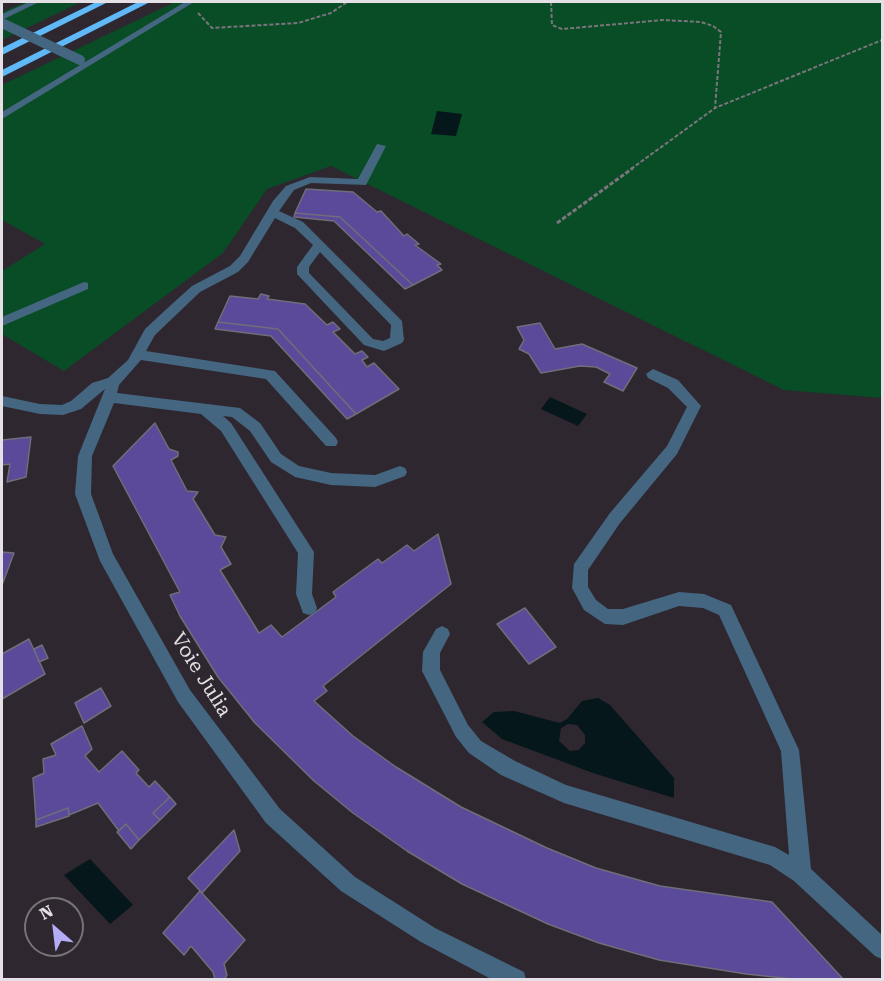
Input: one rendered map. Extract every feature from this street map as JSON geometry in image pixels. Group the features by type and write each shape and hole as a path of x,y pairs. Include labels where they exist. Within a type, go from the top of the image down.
{"highway":[{"path":"2,52 104,2"},
{"path":"2,74 145,2"}],"street":[{"path":"2,22 35,2"},
{"path":"2,116 85,62 187,3"},
{"path":"2,22 85,62"},
{"path":"110,391 138,355 150,332 196,289 234,269 244,259 272,212 290,188 310,180 362,183 381,146"},
{"path":"272,212 299,225 319,244 398,324 397,340 384,346 369,342 303,274 303,267 319,244"},
{"path":"2,322 84,286"},
{"path":"138,355 270,375 331,442"},
{"path":"653,374 673,384 694,406 672,450 615,518 580,569 580,588 590,605 605,616 623,617 679,599 704,601 725,610 790,750 801,874"},
{"path":"2,401 40,409 63,410 76,405 105,383 110,391 205,409 235,412 255,427 276,458 295,471 331,479 375,481 400,472"},
{"name":"Voie Julia","path":"110,391 85,456 83,494 106,556 184,696 273,816 348,884 428,935 516,980"},
{"path":"205,409 226,427 306,552 304,594 309,608"},
{"path":"442,634 432,652 432,671 462,731 475,747 508,768 564,794 775,857 801,874 882,949"}],"path":[{"path":"187,3 212,28 298,23 331,13 347,2"},
{"path":"551,2 552,25 562,29 617,22 663,20 702,22 713,26 721,32 715,108"},
{"path":"557,223 715,108 882,40"}],"green space":[{"path":"26,2 81,2 2,40 2,12"},
{"path":"175,2 882,2 882,398 784,390 331,166 267,189 223,253 64,371 2,334 2,271 45,244 2,220 2,85"}],"shaded area":[{"path":"437,111 462,114 456,136 431,134"},
{"path":"550,397 587,414 578,426 541,409"},
{"path":"598,698 610,705 674,778 674,798 593,773 502,739 482,722 494,712 514,711 560,723 567,719 582,701","holes":["568,724 577,725 585,735 585,743 579,750 570,751 559,741 561,728"]},
{"path":"90,859 133,905 110,924 64,875"}],"building":[{"path":"306,189 353,192 377,212 381,211 404,236 407,234 419,244 415,245 441,264 437,265 442,270 413,285 340,217 295,213"},
{"path":"295,213 340,217 413,285 405,289 334,221 294,217"},
{"path":"261,294 269,296 267,299 305,304 327,325 333,322 340,329 333,332 355,354 362,351 368,357 362,360 367,367 374,363 399,389 356,414 278,329 218,322 230,296 258,299"},
{"path":"218,322 278,329 356,414 347,419 271,336 215,329"},
{"path":"540,323 555,349 582,344 637,368 623,391 604,382 610,374 596,367 580,366 541,373 529,354 519,349 524,340 517,327"},
{"path":"155,423 169,449 178,452 178,456 171,460 187,491 198,492 193,499 215,535 226,537 221,547 231,564 220,570 259,633 271,625 282,637 336,597 333,592 378,559 382,563 407,545 414,551 438,534 451,584 323,686 327,691 314,701 353,736 396,767 461,807 547,848 596,868 660,886 772,902 844,980 802,980 746,974 659,960 599,943 548,924 462,884 407,851 353,813 314,781 255,723 218,677 180,616 170,595 180,592 113,466"},
{"path":"31,437 26,477 7,482 10,464 2,465 2,440"},
{"path":"2,552 14,553 2,585"},
{"path":"525,608 556,647 529,664 497,624"},
{"path":"29,639 45,674 2,699 2,654"},
{"path":"42,645 48,658 39,662 34,649"},
{"path":"101,688 111,706 84,723 75,703"},
{"path":"82,726 92,749 85,756 99,772 122,751 139,770 136,773 149,787 155,781 170,797 153,813 160,820 139,840 126,824 119,831 98,803 69,815 68,808 36,820 33,778 44,773 43,759 56,755 51,744"},
{"path":"170,797 176,804 160,820 153,813"},
{"path":"68,808 69,816 36,827 36,820"},
{"path":"126,824 139,840 131,849 117,832"},
{"path":"234,830 240,851 202,893 188,878"},
{"path":"200,891 245,940 224,964 227,975 224,980 215,980 213,972 191,946 184,955 163,933"}]}
